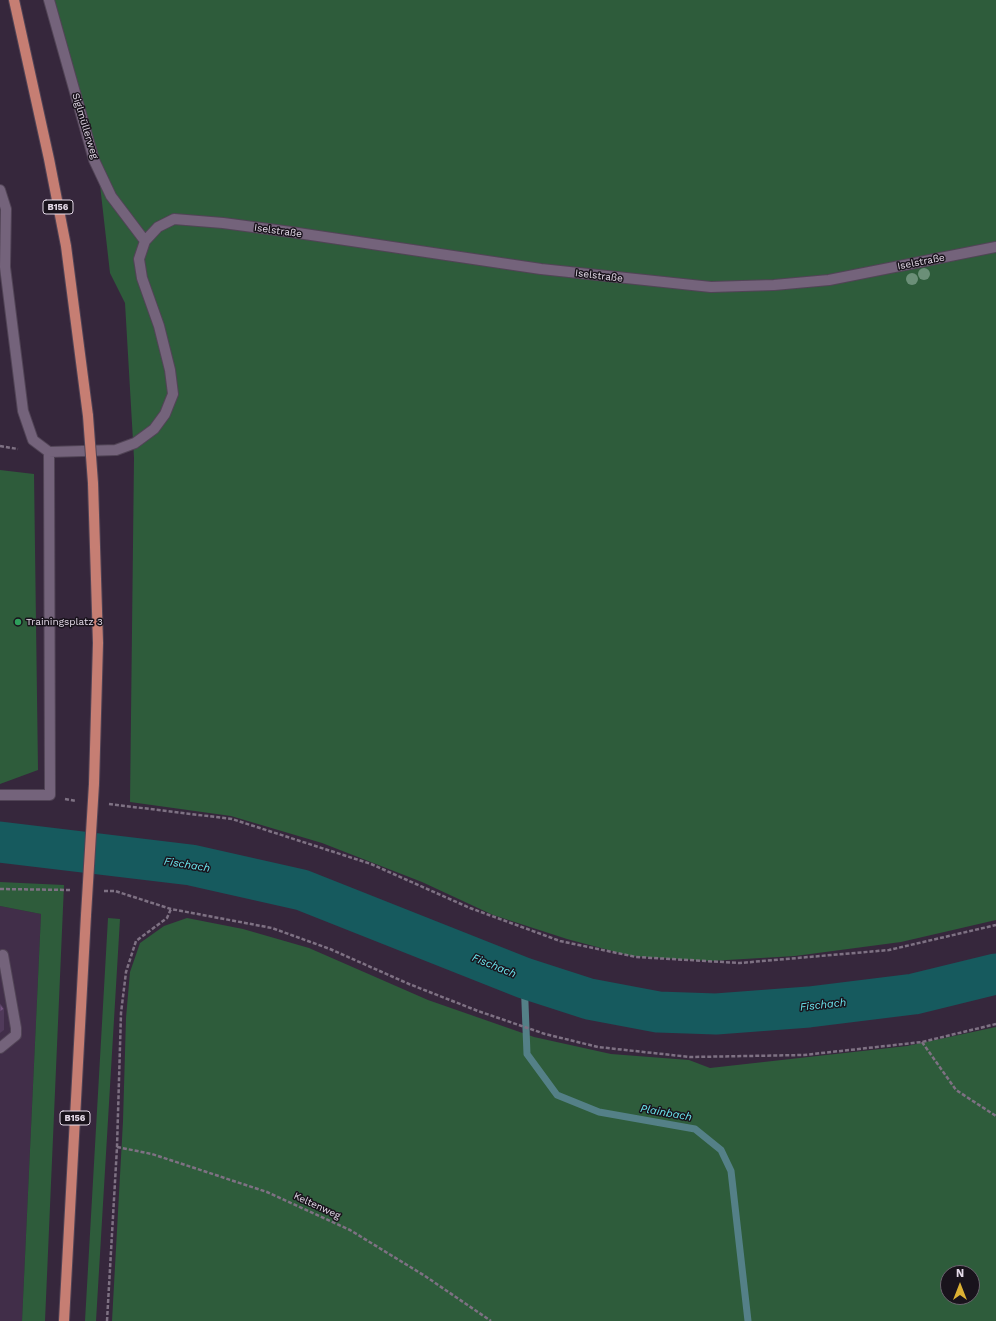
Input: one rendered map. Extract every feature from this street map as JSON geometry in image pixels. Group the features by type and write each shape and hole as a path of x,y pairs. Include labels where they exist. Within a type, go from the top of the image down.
{"main road":[{"name":"B156","path":"14,0 49,159 66,246 88,416 93,483 98,643 94,784 64,1321"}],"street":[{"name":"Siglmüllerweg","path":"49,0 94,160 111,196 145,241"},
{"path":"0,190 6,209 6,267 23,411 33,440 49,452 50,795 0,795"},
{"name":"Iselstraße","path":"49,452 116,450 135,444 154,429 165,414 172,394 170,370 159,326 142,278 139,259 145,241 158,226 174,219 223,223 542,269 710,287 774,285 829,280 996,247"},
{"path":"0,1048 16,1035 3,955"}],"path":[{"path":"50,795 81,802"},
{"path":"103,803 232,819 371,864 470,908 560,941 636,957 740,963 881,951 996,925"},
{"path":"107,1321 117,1147 121,1013 126,972 136,940 167,918 171,909 272,928 330,949 409,984 506,1020 545,1034 598,1047 690,1056 804,1055 922,1042 996,1024"},
{"path":"922,1042 956,1090 996,1116"},
{"name":"Keltenweg","path":"117,1147 152,1154 267,1192 350,1230 425,1276 491,1321"}],"shaded area":[{"path":"0,906 41,914 22,1321 0,1321"}],"green space":[{"path":"54,0 996,0 996,920 901,942 795,956 710,961 631,956 567,939 493,915 422,882 322,843 231,816 130,802 134,458 125,303 110,273 96,150"},
{"name":"Trainingsplatz 3","path":"0,470 34,474 38,770 0,784"},
{"path":"0,882 64,885 45,1321 22,1321 41,914 0,906"},
{"path":"108,918 120,919 96,1321 85,1321"},
{"path":"187,918 243,929 309,948 428,1000 534,1037 611,1054 689,1060 710,1068 907,1046 996,1027 996,1321 112,1321 123,1121 126,1018 130,972 140,943 164,926"}],"building":[{"path":"0,1004 4,1009 0,1012"}],"waterway":[{"name":"Fischach","path":"0,842 191,865 302,890 524,978 589,999 658,1012 716,1014 809,1007 914,994 996,974"},
{"name":"Plainbach","path":"524,978 527,1054 557,1095 599,1112 695,1129 721,1150 731,1171 748,1321"}],"place":[{"name":"Trainingsplatz 3","path":"18,622"}]}
